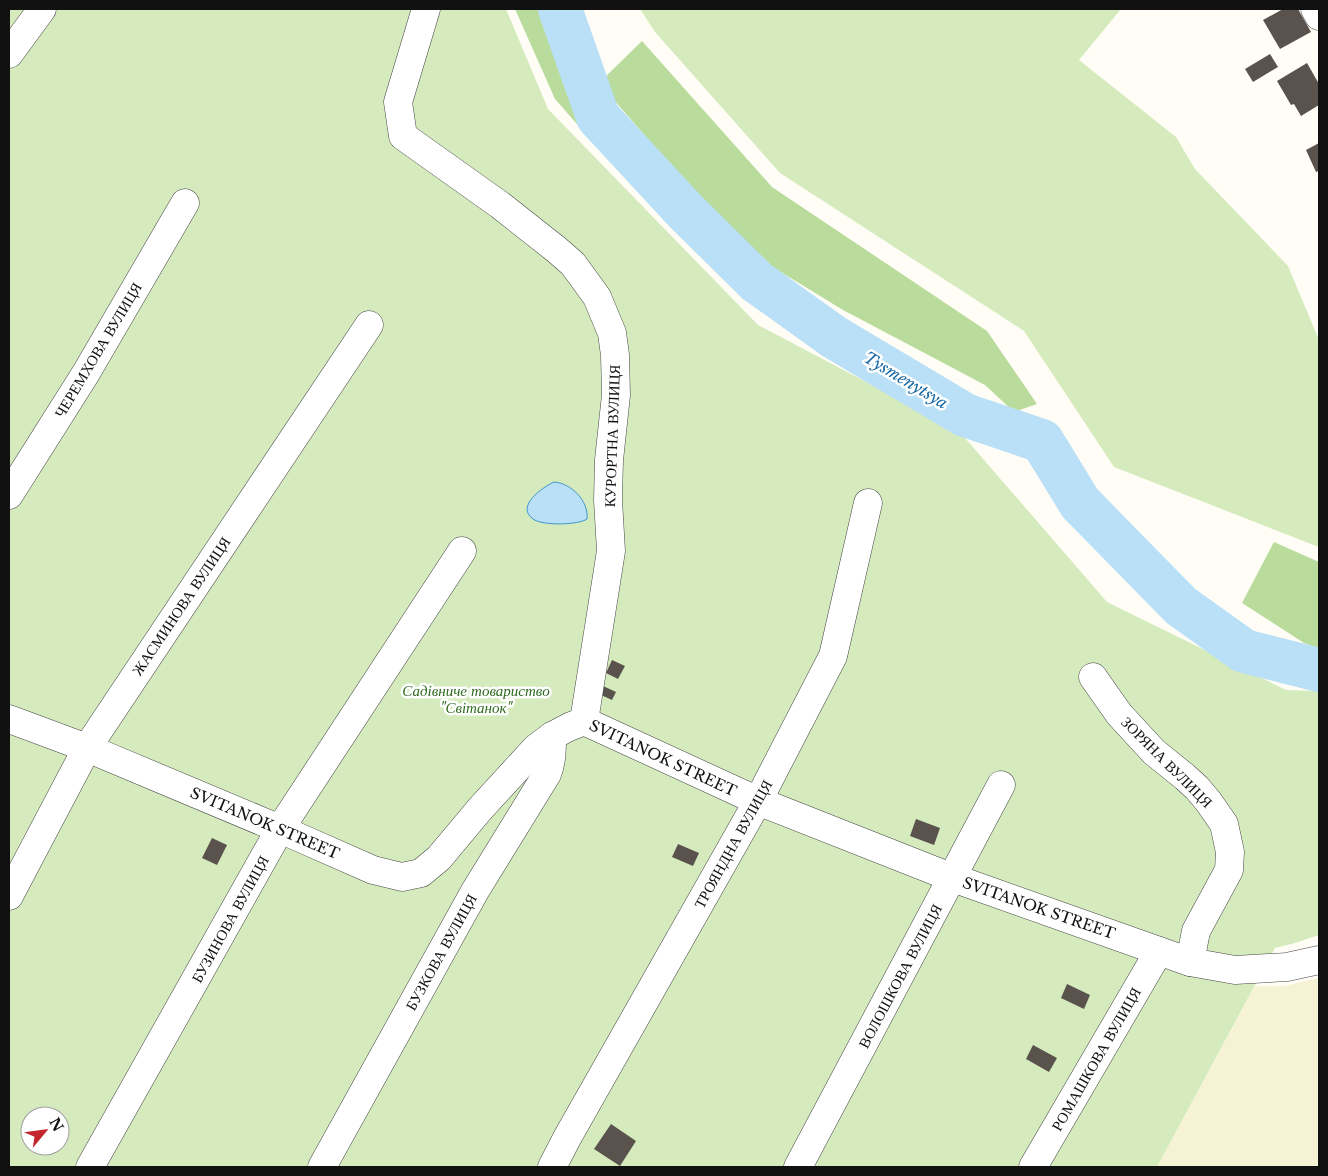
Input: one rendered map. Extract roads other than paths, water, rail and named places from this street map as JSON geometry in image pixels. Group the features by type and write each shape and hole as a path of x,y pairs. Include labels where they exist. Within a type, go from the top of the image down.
{"street":[{"path":"9,54 42,9"},
{"name":"КУРОРТНА ВУЛИЦЯ","path":"426,9 398,102 404,136 500,205 573,264 597,297 612,333 616,355 616,395 609,460 608,500 611,551 584,721"},
{"path":"1315,9 1319,16"},
{"name":"ЧЕРЕМХОВА ВУЛИЦЯ","path":"9,495 86,373 185,203"},
{"name":"ЖАСМИНОВА ВУЛИЦЯ","path":"9,896 87,748 369,325"},
{"name":"ТРОЯНДНА ВУЛИЦЯ","path":"552,1167 758,801 833,656 868,503"},
{"name":"БУЗИНОВА ВУЛИЦЯ","path":"90,1167 280,829 462,551"},
{"name":"ЗОРЯНА ВУЛИЦЯ","path":"1093,677 1119,714 1154,752 1196,788 1224,824 1230,852 1229,870 1196,931 1190,962"},
{"name":"SVITANOK STREET","path":"9,719 87,748 373,870 402,877 421,873 439,858 480,809 536,748 552,736 584,721 758,801 952,878 1190,962 1235,970 1287,967 1319,960"},
{"name":"БУЗКОВА ВУЛИЦЯ","path":"322,1167 475,891 547,774 552,752 552,736"},
{"name":"ВОЛОШКОВА ВУЛИЦЯ","path":"798,1167 1002,785"},
{"name":"РОМАШКОВА ВУЛИЦЯ","path":"1034,1167 1159,951"},
{"path":"1287,967 1319,955"}],"water":[{"path":"554,482 567,486 578,494 585,506 587,519 576,523 552,524 533,519 528,514 527,508 533,498 538,492"}],"waterway":[{"name":"Tysmenytsya","path":"560,9 598,117 686,212 757,282 834,337 965,415 1042,441 1080,503 1181,606 1244,651 1319,670"}],"park label":[{"name":"Садівниче товариство \"Світанок\"","path":"476,698"}]}
